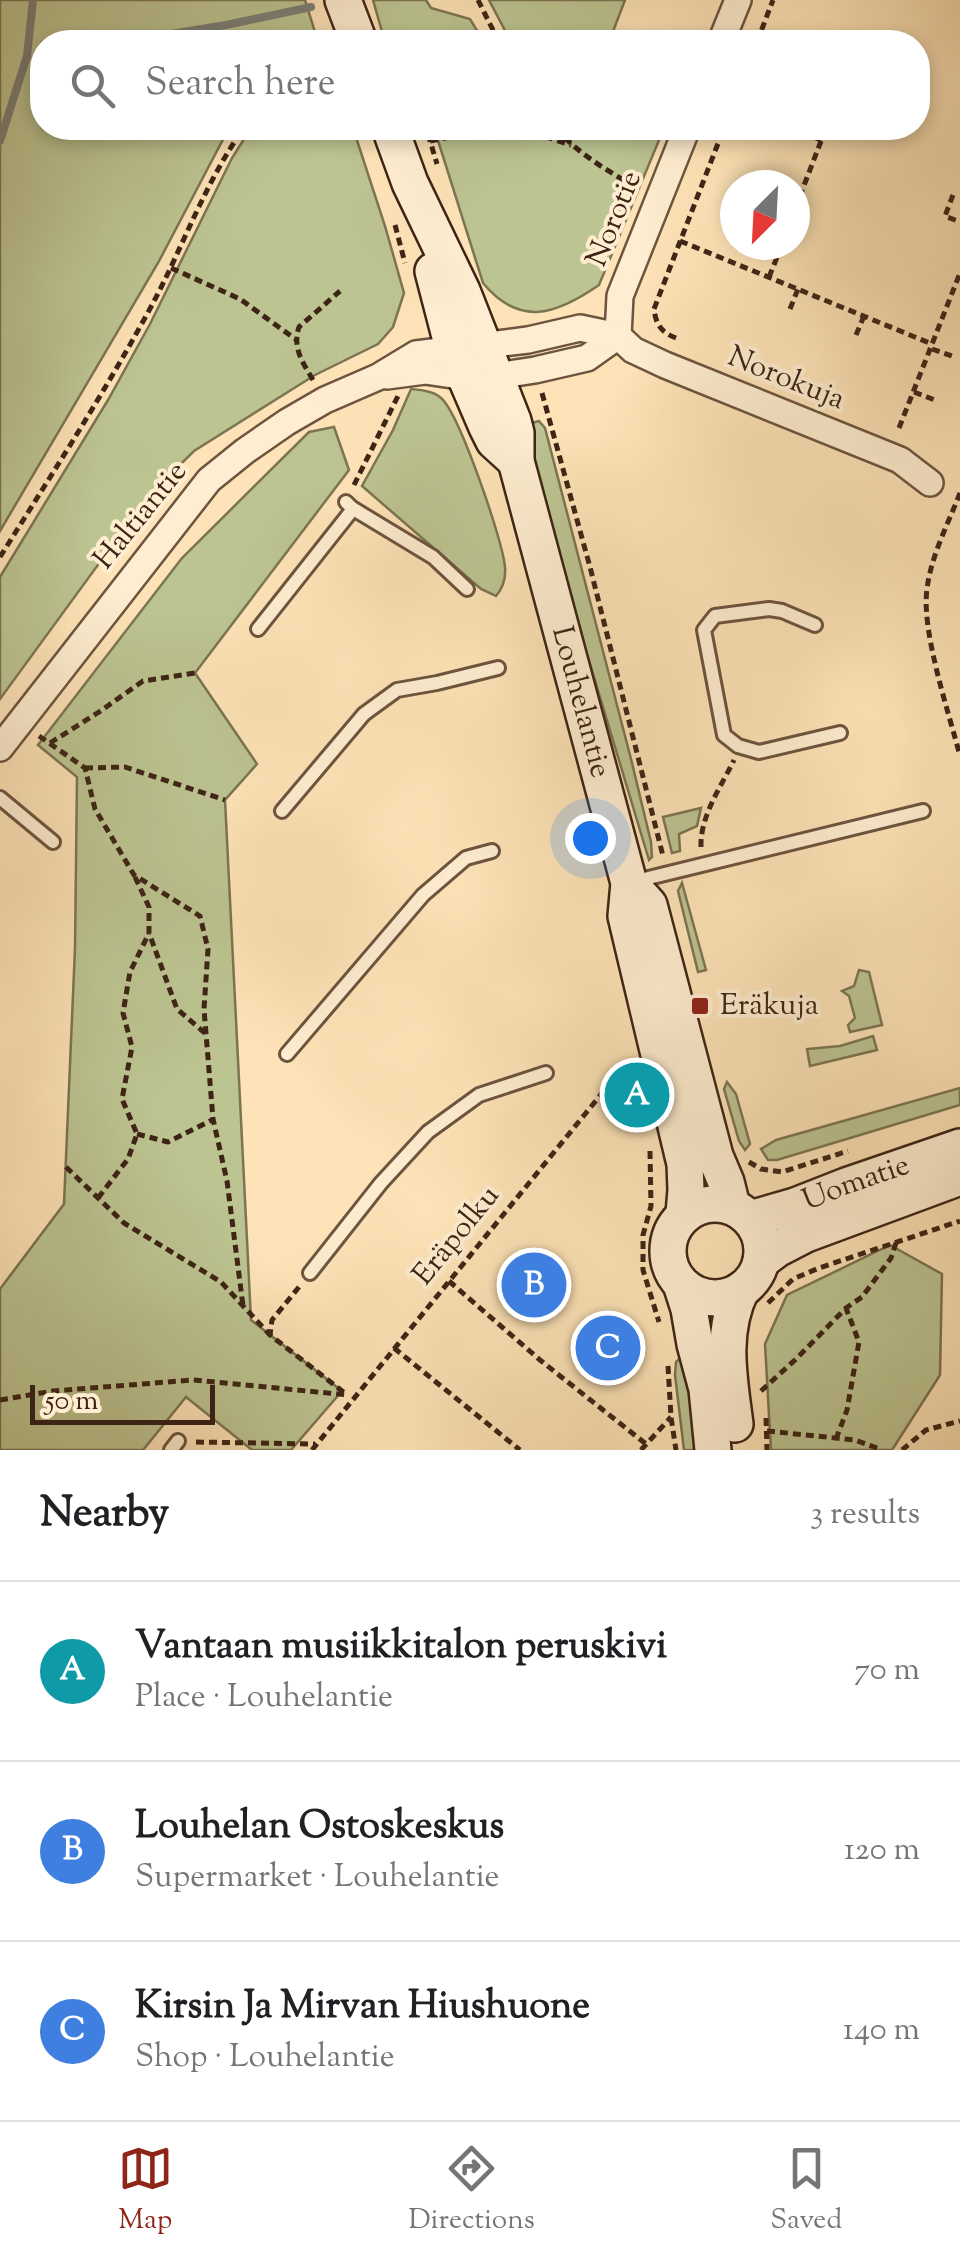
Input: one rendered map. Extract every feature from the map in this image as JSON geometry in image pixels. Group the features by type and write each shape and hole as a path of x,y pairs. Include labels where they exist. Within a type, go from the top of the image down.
{"main road":[{"path":"343,0 354,30"},
{"name":"Louhelantie","path":"392,140 400,197 462,292 474,361 516,433 516,461 629,883 626,916 685,1164 684,1214"},
{"name":"Louhelantie","path":"629,883 648,905 715,1156 741,1212"},
{"name":"Uomatie","path":"741,1212 795,1206 960,1147"},
{"name":"Uomatie","path":"754,1288 777,1249 806,1234 960,1177"},
{"path":"714,1450 707,1389 689,1309 667,1252 674,1226 684,1214 709,1204 741,1212 760,1236 754,1288 732,1309 727,1344 752,1440"},
{"path":"681,1284 710,1298 754,1288"}],"street":[{"path":"726,30 738,0"},
{"name":"Norotie","path":"618,336 620,296 682,140"},
{"name":"Norokuja","path":"474,361 528,340 580,328 618,336 632,350 665,366 900,460 930,483"},
{"path":"474,361 535,370 587,358 618,336"},
{"name":"Haltiantie","path":"0,748 209,480 263,438 326,400 383,385 416,354 474,361"}],"lane":[{"path":"258,629 349,505 433,557 467,589"},
{"path":"815,625 769,609 714,616 708,622 704,630 724,735 741,747 759,752 840,733"},
{"path":"282,811 364,714 396,690 498,668"},
{"path":"0,798 53,842"},
{"path":"629,883 923,811"},
{"path":"287,1054 423,895 466,858 492,852"},
{"path":"310,1273 381,1183 428,1132 479,1096 546,1073"}],"path":[{"path":"478,0 493,30"},
{"path":"762,30 773,0"},
{"path":"0,557 118,366 235,140"},
{"path":"430,141 435,140"},
{"path":"556,140 571,145"},
{"path":"567,140 584,156 645,193"},
{"path":"676,338 664,334 655,320 654,309 719,140"},
{"path":"808,170 821,140"},
{"path":"952,194 945,216 960,222"},
{"path":"400,197 406,266"},
{"path":"680,241 952,356"},
{"path":"769,278 776,260"},
{"path":"171,268 240,299 298,341"},
{"path":"899,428 960,273"},
{"path":"790,308 798,289"},
{"path":"326,400 298,356 299,327 340,291"},
{"path":"856,336 864,316"},
{"path":"535,370 590,567 667,874"},
{"path":"349,505 401,389 383,385"},
{"path":"914,392 935,400"},
{"path":"960,493 926,590 930,638 960,756"},
{"path":"50,743 143,680 195,672"},
{"path":"33,731 85,768 125,768 225,800"},
{"path":"704,864 701,832 741,747"},
{"path":"85,768 95,810 149,907 150,933 178,1009 206,1034"},
{"path":"134,875 200,916 208,949 204,1009 213,1119 227,1181 244,1306"},
{"path":"98,1198 128,1159 137,1134 122,1099 132,1047 123,1012 130,972 150,933"},
{"name":"Eräpolku","path":"314,1447 637,1050"},
{"path":"137,1134 168,1142 213,1119"},
{"path":"649,1140 652,1206 643,1235 643,1270 662,1333"},
{"path":"749,1162 782,1172 858,1148"},
{"path":"66,1167 124,1223 221,1282 270,1334 350,1398"},
{"path":"754,1288 775,1294 793,1279 960,1221"},
{"path":"761,1391 846,1308 862,1298 891,1258 897,1240"},
{"path":"270,1334 272,1320 310,1273"},
{"path":"449,1281 643,1447 671,1417"},
{"path":"836,1439 854,1382 860,1342 846,1308"},
{"path":"394,1348 520,1450"},
{"path":"668,1366 676,1450"},
{"path":"0,1400 53,1391 193,1380 350,1398"},
{"path":"902,1450 926,1430 960,1421"},
{"path":"752,1440 855,1440 882,1450"},
{"path":"175,1446 314,1447"}],"green space":[{"path":"0,0 305,0 314,30 30,30 30,140 223,140 158,263 0,531"},
{"path":"373,0 426,0 431,8 470,19 477,30 382,30"},
{"path":"489,0 625,0 614,30 505,30"},
{"path":"243,140 357,140 404,293 393,327 378,344 315,375 194,451 149,495 0,699 0,577 108,400"},
{"path":"438,140 659,140 599,285 568,303 539,312 511,306 483,283"},
{"path":"411,389 441,398 469,451 505,567 496,596 481,589 362,486"},
{"path":"539,421 545,428 631,759 651,842 649,860 587,654 525,425"},
{"path":"334,427 349,470 195,673 257,764 225,800 251,1320 342,1391 291,1450 252,1450 186,1397 143,1450 0,1450 0,1289 64,1204 75,948 77,777 38,745 182,558 309,432"},
{"path":"701,808 697,826 679,834 680,851 672,853 663,817"},
{"path":"682,883 706,970 698,972 678,891"},
{"path":"859,970 869,972 882,1025 850,1032 848,1025 855,1018 849,996 842,991 854,986"},
{"path":"873,1036 877,1050 810,1066 807,1049 840,1046"},
{"path":"727,1082 736,1094 750,1144 745,1150 724,1089"},
{"path":"960,1088 960,1105 777,1160 768,1160 761,1149 776,1140"},
{"path":"890,1245 942,1274 940,1375 892,1450 771,1450 765,1344 787,1295"},
{"path":"686,1356 701,1450 684,1450 675,1375 676,1362"}],"waterway":[{"path":"0,141 27,56 33,0"},
{"path":"195,30 311,7"}],"place":[{"name":"Eräkuja","path":"700,1006"},
{"name":"Vantaan musiikkitalon peruskivi","path":"637,1095"},
{"name":"Louhelan Ostoskeskus","path":"534,1285"},
{"name":"Kirsin Ja Mirvan Hiushuone","path":"608,1348"}]}
